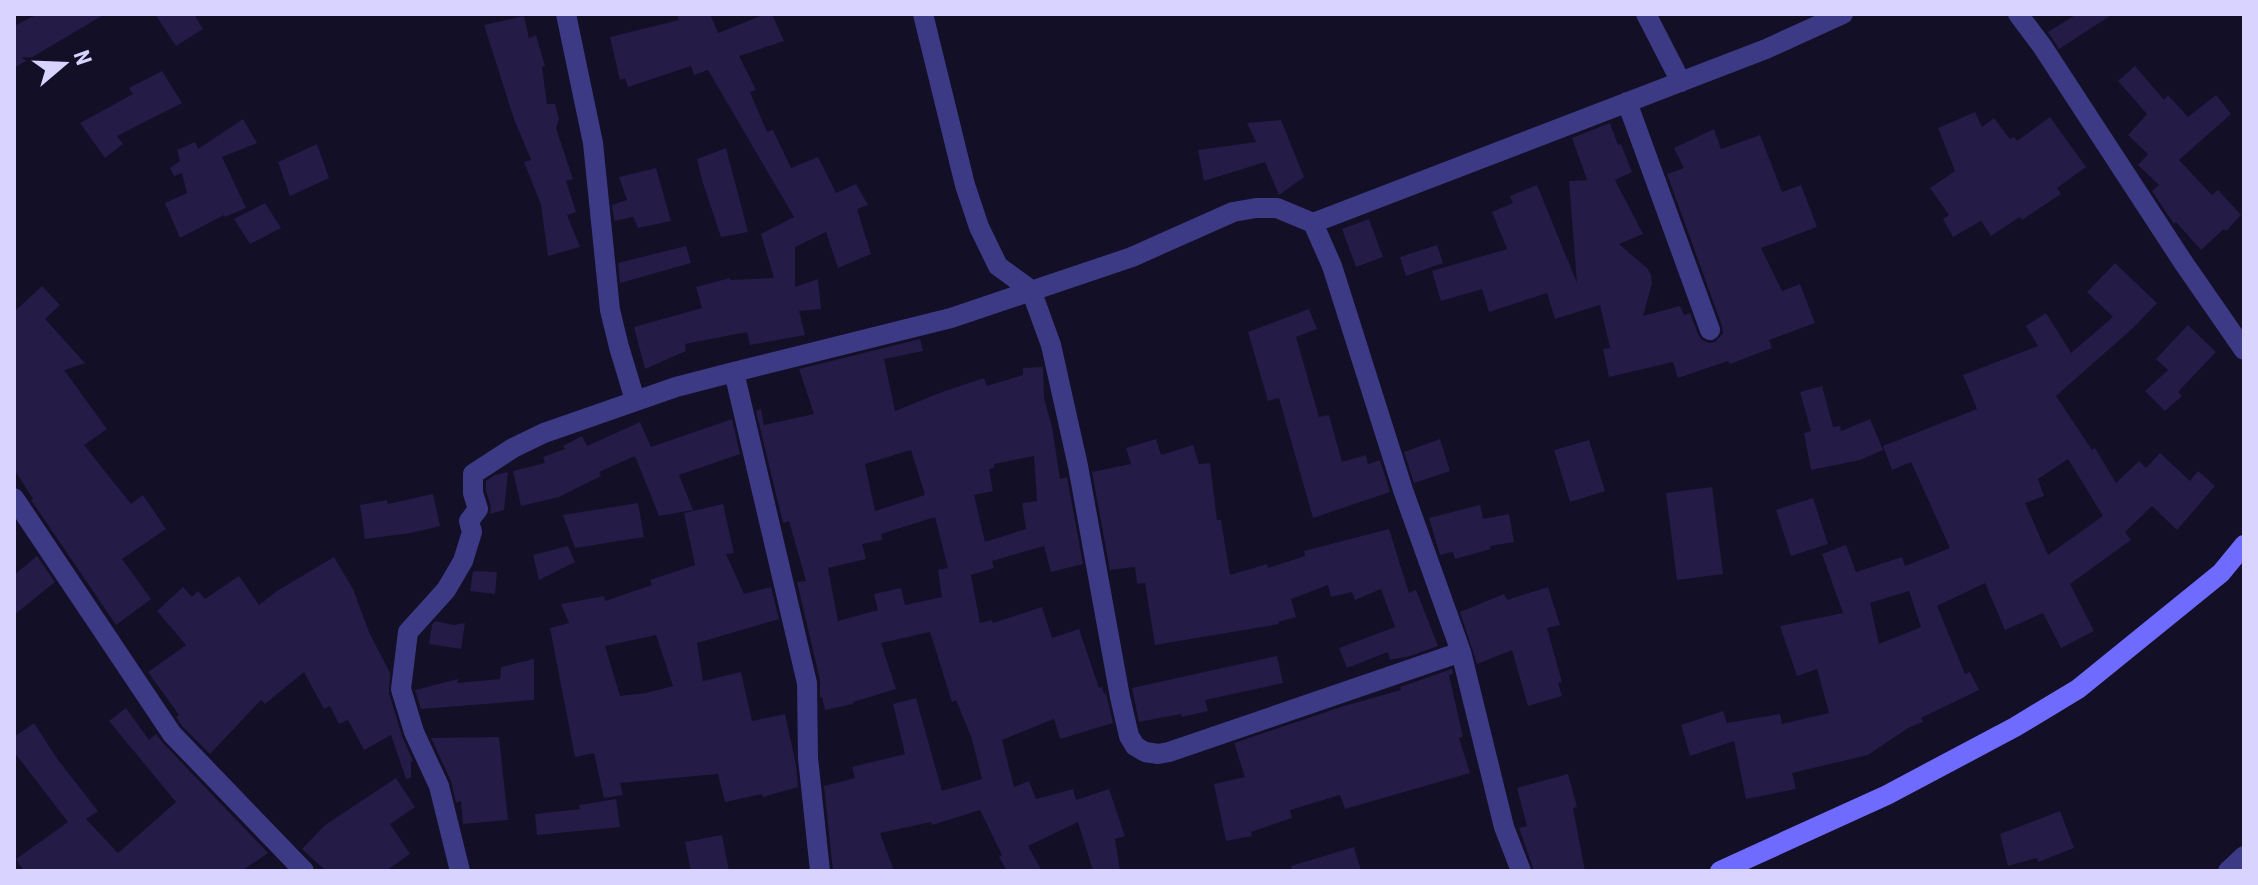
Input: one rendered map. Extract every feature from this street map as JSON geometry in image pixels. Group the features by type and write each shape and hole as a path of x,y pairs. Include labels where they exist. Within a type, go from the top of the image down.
{"street":[{"path":"566,14 593,143 610,310 635,400"},
{"path":"923,14 965,185 979,227 998,266 1031,290 1051,345 1078,466 1120,697 1129,736 1135,746 1145,752 1169,752 1461,652"},
{"path":"1646,14 1681,82"},
{"path":"1313,223 1766,49 1843,14"},
{"path":"2018,14 2244,350"},
{"path":"1627,102 1710,330"},
{"path":"460,871 439,786 414,732 401,689 408,632 446,590 463,561 472,532 469,521 478,509 473,493 473,474 513,448 544,433 635,400 951,318 1132,257 1233,212 1256,208 1277,208 1313,223 1332,266 1403,490 1461,652 1504,827 1521,871"},
{"path":"734,372 807,683 808,758 820,871"},
{"path":"14,498 172,734 304,871"},
{"path":"1720,871 1887,795 2015,727 2078,689 2221,573 2244,545"},
{"path":"2228,871 2244,856"}],"building":[{"path":"38,14 105,14 14,68 14,26"},
{"path":"155,14 194,14 203,29 176,46"},
{"path":"677,14 710,14 718,33 772,14 784,41 739,56 756,90 750,92 767,132 773,130 791,168 818,157 836,193 856,184 868,205 857,209 871,254 838,268 826,232 795,247 795,287 818,279 821,309 799,311 805,335 750,345 747,332 685,344 686,351 645,369 634,327 702,308 696,287 730,278 774,278 761,234 794,217 708,70 694,75 691,66 628,87 625,78 620,80 610,37 679,20"},
{"path":"2077,14 2113,14 2059,49 2048,32"},
{"path":"524,16 529,38 536,35 545,66 542,67 547,104 555,104 559,119 556,128 573,179 566,181 576,212 567,215 580,247 548,256 541,205 524,162 531,160 514,119 484,25"},
{"path":"2135,66 2164,100 2168,95 2188,117 2216,95 2231,114 2179,160 2212,195 2218,190 2241,215 2201,250 2176,222 2174,224 2152,191 2159,185 2138,165 2148,154 2128,135 2147,114 2118,81"},
{"path":"162,71 182,103 117,136 123,144 105,158 80,123 133,94 129,88"},
{"path":"1975,112 1982,127 1994,118 2010,139 2014,137 2017,141 2050,117 2086,167 2057,188 2061,194 2022,220 2020,217 1991,236 1981,221 1953,237 1943,219 1949,215 1930,188 1955,171 1938,128"},
{"path":"243,119 257,143 222,157 246,208 224,215 180,238 165,203 187,193 182,173 174,176 170,168 180,161 177,150 195,142 198,149"},
{"path":"1281,120 1304,177 1279,195 1265,162 1204,181 1198,150 1256,142 1247,123"},
{"path":"1610,123 1632,172 1615,180 1643,234 1619,244 1651,275 1652,283 1643,316 1680,306 1684,315 1690,313 1702,340 1715,342 1723,333 1667,174 1684,168 1674,148 1714,129 1721,149 1760,135 1782,192 1801,185 1817,227 1761,248 1782,291 1800,284 1815,323 1769,340 1772,348 1730,364 1728,361 1678,378 1673,362 1609,377 1603,349 1610,348 1600,305 1555,319 1547,293 1489,312 1482,289 1441,301 1432,271 1507,249 1492,212 1513,203 1510,196 1537,185 1577,283 1569,181 1587,180 1572,138"},
{"path":"317,144 329,178 290,196 278,162"},
{"path":"726,148 748,232 721,237 697,159"},
{"path":"656,168 671,221 638,228 633,217 614,221 612,205 627,200 619,177"},
{"path":"265,203 281,228 250,244 234,219"},
{"path":"1369,219 1383,257 1356,267 1342,229"},
{"path":"1437,245 1443,263 1406,276 1400,257"},
{"path":"686,246 691,263 620,283 618,263"},
{"path":"2115,263 2157,303 2056,396 2092,450 2095,448 2116,483 2139,461 2146,468 2160,453 2190,481 2198,471 2215,486 2177,530 2152,506 2125,532 2131,540 2070,584 2094,631 2061,648 2043,613 2005,630 1985,583 1937,606 1965,674 1970,672 1979,690 1921,718 1923,722 1908,728 1868,755 1792,773 1796,789 1746,799 1734,741 1690,756 1681,725 1723,711 1727,723 1780,714 1782,724 1829,713 1817,669 1797,676 1780,626 1843,613 1822,554 1846,545 1856,572 1902,557 1905,566 1950,548 1911,462 1892,470 1883,446 1977,409 1963,375 2038,346 2026,326 2046,313 2071,353 2113,317 2087,292","holes":["2068,459 2103,516 2048,555 2025,503 2044,496 2038,479","1909,591 1921,627 1879,644 1870,603"]},
{"path":"42,286 60,305 45,319 85,363 64,370 107,429 84,445 131,504 143,495 166,529 122,559 151,599 116,625 31,500 14,469 14,312"},
{"path":"1309,309 1317,329 1296,337 1319,417 1329,415 1342,462 1366,455 1368,464 1380,460 1390,492 1313,518 1279,398 1268,401 1248,332"},
{"path":"2188,325 2216,352 2178,392 2182,396 2165,411 2145,391 2168,370 2156,359"},
{"path":"920,339 923,351 884,359 895,411 984,378 987,386 1023,375 1023,368 1043,367 1044,398 1060,479 1067,477 1083,564 1051,572 1044,546 992,561 994,568 971,575 980,623 992,620 993,623 1042,607 1052,638 1079,629 1099,688 1102,687 1106,693 1113,723 1060,739 1054,719 1002,740 1014,787 1029,781 1036,799 1073,789 1076,800 1109,789 1125,836 1115,839 1120,871 1093,871 1078,822 1028,846 1042,871 1007,871 980,810 932,825 931,822 880,833 894,871 833,871 824,786 855,778 852,767 905,754 893,704 916,698 942,791 982,779 972,739 956,700 952,702 930,632 881,643 896,689 825,710 797,582 806,581 789,521 783,523 756,411 761,409 764,425 814,414 799,369","holes":["911,450 925,495 875,511 865,464","1034,456 1037,501 1022,503 1026,529 985,542 974,495 993,491 989,469 994,468 994,464","935,517 948,568 938,570 942,597 905,605 901,588 874,594 878,610 838,621 828,568 866,559 862,544 882,540 881,534"]},
{"path":"1822,386 1833,427 1840,426 1841,431 1870,419 1883,450 1860,460 1811,470 1804,433 1811,431 1800,392"},
{"path":"732,419 740,454 679,475 693,510 659,516 635,456 599,472 601,476 559,497 521,506 513,471 545,463 543,457 565,449 563,446 582,436 587,446 640,422 651,447"},
{"path":"1156,439 1161,455 1193,445 1199,464 1210,463 1217,520 1221,520 1230,575 1267,564 1268,568 1305,556 1304,551 1389,529 1409,593 1416,590 1438,646 1390,660 1388,652 1347,668 1339,648 1395,627 1381,589 1355,600 1352,592 1331,597 1328,585 1291,599 1296,617 1279,624 1155,645 1145,583 1137,584 1135,567 1110,570 1092,472 1131,464 1126,448"},
{"path":"1440,439 1450,471 1414,483 1404,452"},
{"path":"1589,440 1605,491 1570,502 1554,450"},
{"path":"508,472 504,510 490,514 486,481"},
{"path":"1712,487 1723,574 1677,580 1666,493"},
{"path":"433,494 440,526 365,539 360,505 387,500 388,504"},
{"path":"1813,498 1828,544 1791,556 1776,510"},
{"path":"638,503 644,537 575,548 563,515"},
{"path":"723,504 734,553 726,554 744,594 771,587 779,619 697,643 703,681 741,672 752,721 785,714 798,787 763,797 762,794 725,802 718,774 620,783 623,795 604,798 594,753 575,757 550,628 569,623 561,604 604,596 605,601 652,585 650,580 695,565 684,513","holes":["656,635 673,686 620,696 605,646"]},
{"path":"1480,505 1483,519 1509,514 1514,542 1490,546 1491,549 1455,559 1453,552 1440,555 1429,518"},
{"path":"568,546 575,562 539,580 533,555"},
{"path":"37,556 55,582 14,615 14,575"},
{"path":"334,557 353,589 369,632 390,673 389,693 413,761 411,778 406,779 391,735 364,750 348,720 339,724 330,706 324,709 304,672 265,704 261,700 210,754 182,726 176,717 179,715 148,672 186,645 157,611 183,587 192,597 198,591 205,599 239,576 259,605"},
{"path":"473,571 497,572 495,594 470,591"},
{"path":"1548,587 1560,625 1547,628 1562,682 1558,683 1562,696 1528,706 1512,650 1477,664 1460,612 1504,594 1507,600"},
{"path":"435,621 454,625 465,623 461,649 429,644"},
{"path":"1277,656 1283,683 1205,700 1208,711 1139,722 1132,688"},
{"path":"534,659 534,700 421,709 415,690 458,679 457,683 500,679 501,667"},
{"path":"1452,669 1453,674 1449,675 1463,737 1459,738 1470,773 1345,809 1340,795 1290,810 1292,818 1251,832 1252,836 1226,841 1214,784 1245,777 1234,743 1401,690 1400,687"},
{"path":"126,708 149,740 156,734 268,853 242,871 24,871 16,859 68,822 14,752 14,737 34,723 98,811 86,819 118,853 176,802 109,721"},
{"path":"499,737 508,820 463,824 461,801 456,803 451,781 431,738"},
{"path":"1568,774 1577,807 1573,808 1585,871 1534,871 1519,828 1527,826 1517,788"},
{"path":"396,778 415,807 390,824 410,854 386,871 326,871 302,849 325,825"},
{"path":"616,799 620,827 537,835 535,814 580,809 579,805"},
{"path":"2060,811 2074,848 2038,862 2037,858 2008,866 2000,834"},
{"path":"722,835 729,871 691,871 685,842"},
{"path":"1354,847 1361,871 1292,871 1291,866"}]}
